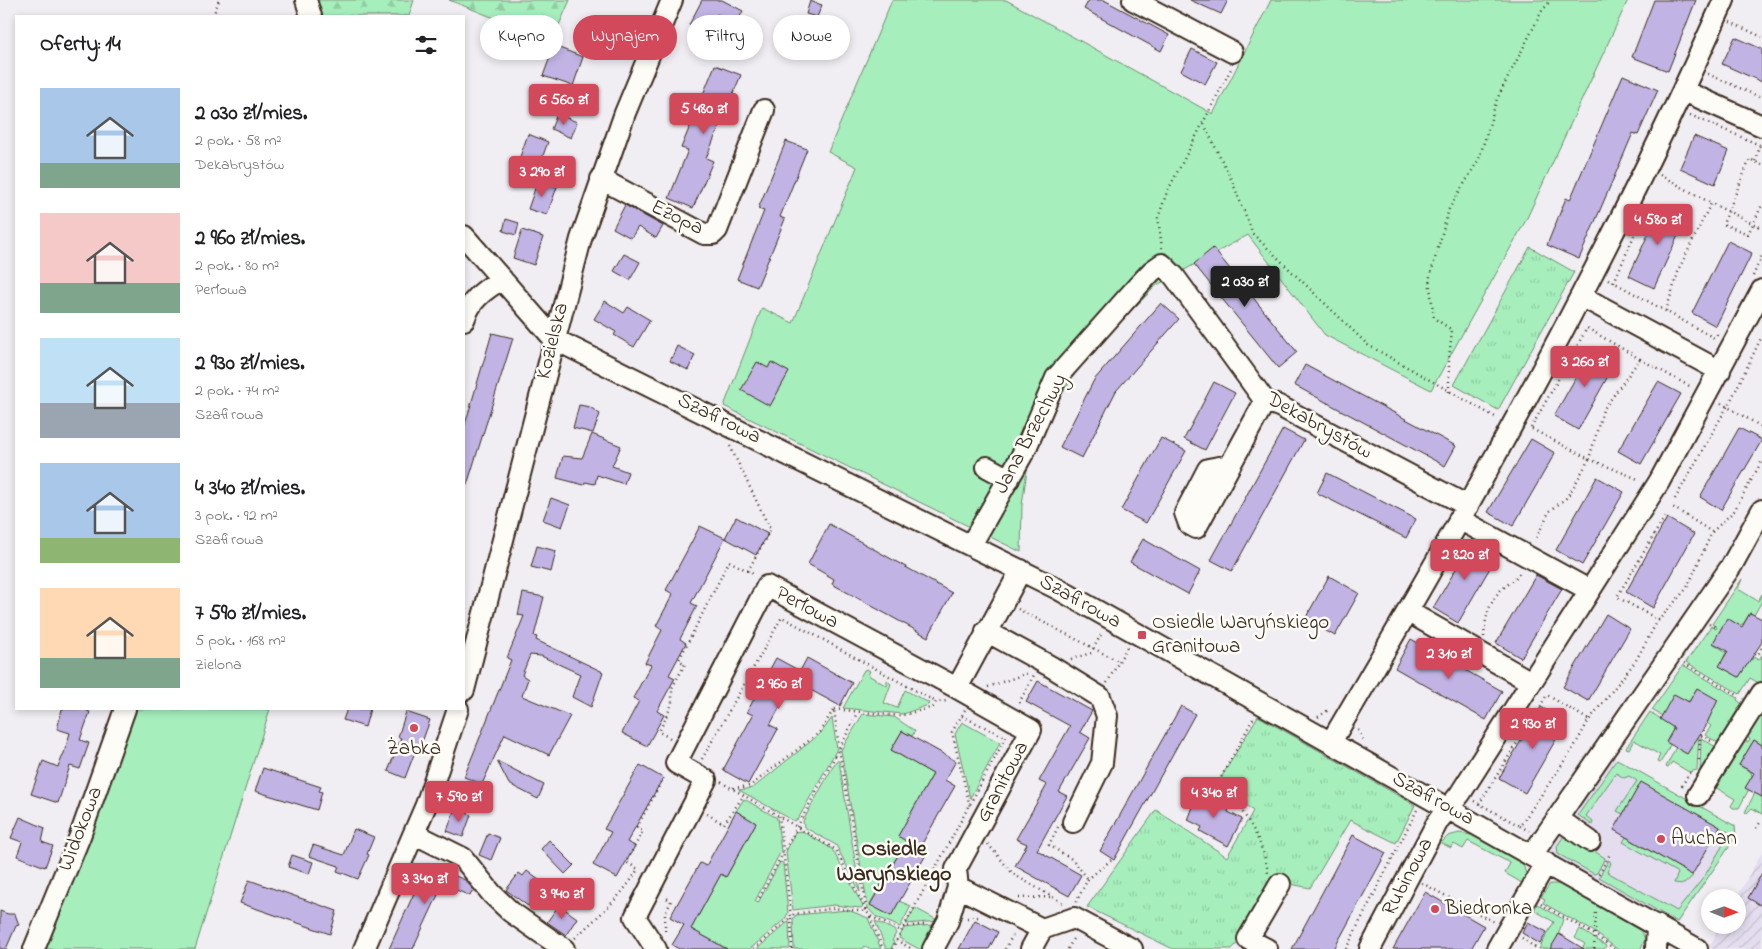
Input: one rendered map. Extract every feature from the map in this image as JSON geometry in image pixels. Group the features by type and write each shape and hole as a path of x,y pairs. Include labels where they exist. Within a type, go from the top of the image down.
{"street":[{"path":"306,0 311,15"},
{"name":"Kozielska","path":"465,682 467,666 574,265 601,179 625,113 672,0"},
{"path":"1133,0 1232,52"},
{"path":"1331,742 1382,672 1407,611 1464,513 1581,296 1684,91 1724,0"},
{"path":"1684,91 1762,139"},
{"name":"Ezopa","path":"601,179 704,234 713,234 717,230 764,110"},
{"path":"465,237 554,339"},
{"name":"Dekabrystów","path":"1162,264 1174,276 1265,401 1279,406 1464,513 1589,590"},
{"name":"Jana Brzechwy","path":"971,545 1026,448 1056,378 1137,287 1152,271 1162,264"},
{"path":"465,317 468,307 484,290 502,279"},
{"name":"Rubinowa","path":"1370,949 1438,821 1455,802 1492,733 1531,682 1659,482 1762,290"},
{"path":"1581,296 1720,371"},
{"name":"Szafirowa","path":"554,339 1021,570 1331,742 1455,802 1539,859 1697,949"},
{"path":"1230,465 1265,401"},
{"path":"987,467 1009,479"},
{"path":"1497,949 1513,932 1556,818 1732,565 1762,510"},
{"path":"954,694 986,631 1021,570"},
{"name":"Perłowa","path":"660,943 635,917 706,780 676,763 767,586 954,694"},
{"path":"1407,611 1531,682"},
{"path":"986,631 1050,666 1100,697 1107,716 1102,763 1073,822"},
{"name":"Granitowa","path":"933,949 948,921 958,887 956,868 1031,730 954,694"},
{"path":"1698,795 1758,699"},
{"name":"Widokowa","path":"34,949 80,836 126,710"},
{"path":"364,949 415,834 458,710"},
{"path":"1556,818 1590,841"},
{"path":"415,834 464,858 492,894 505,906 569,944"},
{"path":"1267,949 1248,939 1280,884"},
{"path":"958,887 1042,929"},
{"path":"1031,949 1042,929 1074,918 1132,949"},
{"path":"1656,925 1656,949"}],"path":[{"path":"213,15 219,0"},
{"path":"1450,392 1449,358 1452,330 1434,318 1429,280 1449,209 1479,159 1497,99 1542,12 1551,0"},
{"path":"1726,20 1762,37"},
{"path":"1162,264 1164,252 1159,238 1158,218 1167,192 1238,56 1232,52"},
{"path":"1704,73 1762,98"},
{"path":"1686,113 1762,139 1755,161"},
{"path":"1204,124 1232,181 1253,234 1368,345 1502,421"},
{"path":"1762,165 1750,159 1723,224 1748,234 1762,205"},
{"path":"1657,184 1660,175 1762,228"},
{"path":"1614,282 1649,202"},
{"path":"1666,311 1679,269 1711,202"},
{"path":"1607,278 1714,338"},
{"path":"1531,428 1588,328 1688,385"},
{"path":"1675,500 1727,406 1762,336"},
{"path":"1535,542 1549,512 1566,498 1589,459 1603,410 1640,359"},
{"path":"1727,406 1762,427"},
{"path":"1527,426 1589,459 1638,479"},
{"path":"728,442 769,527 772,528 748,571"},
{"path":"1455,802 1479,804 1520,826 1574,747 1589,720 1636,662 1659,620 1687,588 1712,532 1734,511 1762,461"},
{"path":"1671,506 1712,532"},
{"path":"1659,620 1617,597 1666,515"},
{"path":"661,726 672,704 672,688 685,664 679,660 730,561 757,576 767,586"},
{"path":"1484,655 1487,613 1496,597 1518,576 1525,566"},
{"path":"1011,605 1118,661"},
{"path":"700,763 726,720 782,617 936,702"},
{"path":"1711,625 1717,628"},
{"path":"1068,661 1094,650 1102,634"},
{"path":"1103,690 1127,647"},
{"path":"1755,654 1758,655 1762,648"},
{"path":"1683,662 1758,699"},
{"path":"982,690 1037,670 1018,703"},
{"path":"834,709 857,713 900,716 933,708 936,702 954,694"},
{"path":"1479,804 1547,695 1589,720"},
{"path":"1314,714 1318,717 1336,704"},
{"path":"966,708 952,732 969,804"},
{"path":"834,709 839,750 867,912"},
{"path":"732,789 750,786 819,734 834,709"},
{"path":"757,902 857,713"},
{"path":"1257,713 1218,781 1245,813 1256,836 1266,862 1270,886 1269,903"},
{"path":"962,716 1006,737"},
{"path":"1699,765 1701,736 1706,725"},
{"path":"1357,727 1362,739 1368,743"},
{"path":"892,949 1006,737 1008,730"},
{"path":"1701,736 1711,741"},
{"path":"569,944 629,886 638,869 626,862 643,831 637,827 670,766"},
{"path":"715,778 797,825 836,850 870,916 883,949"},
{"path":"702,812 724,824 744,795"},
{"path":"779,816 791,917 792,949"},
{"path":"1756,828 1762,820"},
{"path":"1346,949 1411,825"},
{"path":"986,842 1013,874 1052,897 1010,898"},
{"path":"1049,845 1073,860 1088,879"},
{"path":"1596,879 1610,854"},
{"path":"1074,905 1088,879 1111,860"},
{"path":"1419,881 1513,932 1537,949"},
{"path":"657,892 671,901 665,915 660,943"},
{"path":"1536,902 1595,935 1614,949"},
{"path":"1594,949 1596,902"},
{"path":"754,949 794,914 834,908 867,912"},
{"path":"870,916 901,931"},
{"path":"966,918 984,916"},
{"path":"903,926 928,924"},
{"path":"1068,949 1076,933"},
{"path":"896,940 912,949"},
{"path":"1006,949 1010,940"}],"shaded area":[{"path":"1609,754 1735,826 1736,837 1675,927 1554,857 1550,852 1549,844"},
{"path":"1762,852 1762,949 1712,949 1709,947 1716,934 1746,934 1746,889 1741,889"}],"green space":[{"path":"311,0 414,0 409,15 318,15"},
{"path":"449,0 570,0 563,16 487,15"},
{"path":"892,0 1006,0 1213,114 1271,0 1628,0 1526,220 1431,390 1325,335 1248,235 1157,285 1098,344 1076,372 1058,401 1027,470 1022,505 1021,552 724,406 762,308 793,323 857,167 828,152"},
{"path":"1530,247 1574,272 1498,410 1454,385"},
{"path":"1742,579 1738,589 1758,601 1762,594 1762,601 1754,615 1750,613 1743,624 1739,625 1727,619 1713,643 1726,652 1720,666 1739,677 1747,664 1748,658 1752,660 1753,657 1759,660 1762,655 1762,685 1750,678 1740,694 1686,662 1711,626 1716,629 1717,627 1712,624"},
{"path":"1683,665 1738,698 1737,700 1748,708 1724,746 1705,735 1711,726 1707,723 1709,719 1705,717 1697,688 1690,700 1662,716 1652,710"},
{"path":"864,670 870,671 868,675 887,686 887,680 891,684 884,703 897,708 905,690 929,703 928,705 903,714 843,708"},
{"path":"131,710 270,710 195,949 39,949"},
{"path":"1650,712 1672,726 1673,731 1668,750 1660,763 1657,762 1660,755 1634,740 1629,749 1626,748"},
{"path":"1756,712 1761,715 1762,713 1762,745 1754,740 1739,765 1751,772 1752,776 1746,787 1749,789 1739,808 1733,808 1731,806 1735,799 1710,784 1740,737 1748,742 1750,739 1742,734"},
{"path":"863,714 894,717 915,731 912,736 902,731 891,750 933,774 898,836 906,841 870,904 891,916 899,901 911,906 900,927 875,916 868,908 841,750"},
{"path":"1258,716 1415,805 1396,843 1350,820 1310,888 1276,881 1246,934 1232,949 1173,949 1087,907 1156,810 1227,857 1253,811 1219,781"},
{"path":"832,718 837,749 798,819 794,821 739,790 753,788 821,733"},
{"path":"962,722 1000,743 970,798 955,734"},
{"path":"1695,734 1699,736 1697,770 1689,772 1672,762 1668,768 1666,767 1676,747"},
{"path":"1701,738 1721,750 1700,773"},
{"path":"1617,759 1735,826 1736,837 1677,922 1599,877 1609,860 1611,863 1607,872 1677,911 1704,877 1730,833 1641,783 1623,814 1617,811 1637,781 1629,776 1624,778 1616,773 1586,816 1593,822 1592,825 1578,815"},
{"path":"836,761 839,761 860,892 836,845 804,827 803,821"},
{"path":"1755,793 1762,797 1762,814 1752,808 1747,813 1745,812"},
{"path":"744,799 777,818 781,851 755,901 758,903 780,862 783,863 788,913 785,919 750,949 727,949 691,929 721,874 726,877 756,823 736,811"},
{"path":"802,831 832,849 863,906 861,908 834,905 793,910 786,852 795,832"},
{"path":"1459,833 1472,835 1523,864 1526,874 1522,883 1505,873 1510,863 1468,841 1463,849 1454,844 1451,848 1441,843 1448,836"},
{"path":"1566,833 1605,858 1597,873 1594,874 1558,854 1557,846"},
{"path":"1626,837 1693,876 1684,884 1674,883 1678,873 1623,842"},
{"path":"1550,884 1559,884 1641,931 1645,939 1641,949 1617,949 1593,931 1543,903 1545,899 1541,897"},
{"path":"1537,904 1563,919 1554,949 1539,949 1554,922 1534,910"},
{"path":"915,908 939,921 906,924"},
{"path":"848,910 868,918 881,949 869,949 864,946 862,949 794,949 793,919 796,915"},
{"path":"789,921 790,949 757,949"},
{"path":"875,921 894,930 896,933 891,949 886,949"},
{"path":"941,924 927,949 919,949 899,938 904,928"},
{"path":"1580,929 1606,946 1604,949 1582,949 1585,944 1575,938"}],"building":[{"path":"702,0 722,0 743,11 741,15 694,15"},
{"path":"1089,0 1104,0 1169,35 1161,51 1084,9"},
{"path":"1190,0 1228,0 1221,14"},
{"path":"1654,0 1696,0 1668,71 1632,57"},
{"path":"810,1 822,5 818,15 806,14"},
{"path":"1735,37 1762,49 1762,82 1722,64"},
{"path":"563,49 573,53 573,60 582,60 573,86 543,76 549,60 563,60"},
{"path":"1192,49 1217,62 1205,84 1181,71"},
{"path":"715,65 741,75 706,158 713,161 693,208 669,198 688,150 681,148"},
{"path":"1623,75 1658,90 1638,135 1633,133 1579,259 1547,245 1566,198 1570,200"},
{"path":"557,114 577,122 571,138 551,129"},
{"path":"528,134 548,142 534,180 514,174"},
{"path":"1694,136 1729,151 1715,184 1680,168"},
{"path":"786,141 807,149 780,217 785,219 757,287 737,279 764,211 758,209"},
{"path":"538,180 557,187 547,215 528,209"},
{"path":"1662,204 1687,216 1654,288 1629,276"},
{"path":"625,205 663,226 656,238 638,227 631,238 613,228"},
{"path":"506,219 519,223 516,235 503,231"},
{"path":"522,230 543,237 534,265 513,258"},
{"path":"1728,241 1752,253 1716,326 1692,313"},
{"path":"1213,248 1297,352 1278,368 1194,264"},
{"path":"624,254 640,262 630,280 614,271"},
{"path":"605,301 624,313 628,307 650,320 634,347 614,335 616,332 594,319"},
{"path":"1161,303 1179,319 1116,391 1082,458 1060,447 1094,380"},
{"path":"492,333 513,338 467,485 465,484 465,425"},
{"path":"677,346 695,355 688,370 670,361"},
{"path":"1593,347 1617,360 1578,430 1554,416"},
{"path":"757,362 768,368 771,362 789,372 770,406 741,390"},
{"path":"1305,365 1456,446 1445,466 1294,385"},
{"path":"1214,382 1235,393 1205,450 1184,439"},
{"path":"1658,382 1681,394 1641,464 1618,451"},
{"path":"579,405 590,407 600,414 593,433 573,428"},
{"path":"1739,428 1762,440 1721,510 1700,497"},
{"path":"1283,429 1304,440 1232,571 1211,560"},
{"path":"592,434 621,446 612,466 628,472 624,484 597,475 595,484 585,482 584,485 557,478 563,456 582,458"},
{"path":"1161,438 1186,451 1146,523 1121,510"},
{"path":"1531,439 1555,453 1513,526 1488,512"},
{"path":"1327,473 1416,519 1406,538 1317,493"},
{"path":"1597,477 1624,492 1582,565 1556,550"},
{"path":"551,498 570,505 562,527 543,520"},
{"path":"736,517 768,534 756,555 725,538"},
{"path":"1667,518 1694,534 1653,608 1626,592"},
{"path":"829,524 952,593 928,637 832,584 834,579 808,564"},
{"path":"700,526 725,538 691,603 697,606 680,639 686,643 669,675 675,678 657,711 664,715 647,746 622,733 639,701 633,698 651,665 645,663 662,630 656,626 673,594 666,590"},
{"path":"1143,539 1200,571 1188,594 1130,562"},
{"path":"1473,540 1498,554 1458,623 1433,608"},
{"path":"537,546 556,551 551,572 531,567"},
{"path":"1536,575 1562,589 1521,658 1496,643"},
{"path":"1329,576 1359,593 1335,636 1305,619"},
{"path":"523,593 544,597 534,636 537,637 536,640 603,672 591,707 572,697 580,674 541,656 530,655 522,675 528,679 522,696 570,716 549,755 505,734 482,784 464,777 511,660 507,658 524,616 518,615"},
{"path":"1750,613 1762,619 1762,642 1739,677 1719,666 1728,651 1713,643 1727,618 1742,627"},
{"path":"1606,614 1630,629 1588,701 1563,687"},
{"path":"1411,639 1502,691 1486,720 1395,668"},
{"path":"776,658 800,671 807,658 852,683 840,706 794,681 770,725 778,729 748,784 723,770 753,715 747,712"},
{"path":"1038,681 1092,711 1080,732 1090,738 1059,792 1067,796 1037,850 1081,875 1069,896 1015,866 1027,844 1016,839 1047,785 1039,781 1070,726 1026,702"},
{"path":"1697,688 1718,700 1706,725 1687,754 1666,742 1674,728 1660,719 1674,694 1689,702"},
{"path":"1181,706 1195,714 1114,860 1100,851"},
{"path":"1541,707 1566,722 1525,793 1499,778"},
{"path":"62,710 87,710 90,712 80,740 89,743 80,769 70,766 58,803 31,794 43,761 58,767 64,753 70,733 57,729"},
{"path":"347,710 370,710 365,727 343,720"},
{"path":"406,712 430,720 421,745 418,744 405,778 388,771 401,738 398,737"},
{"path":"902,731 956,761 945,780 955,786 919,849 927,853 891,916 870,905 906,841 898,836 933,774 891,750"},
{"path":"1754,740 1762,745 1762,797 1745,788 1754,773 1739,765"},
{"path":"497,761 544,785 538,799 509,784"},
{"path":"640,765 663,778 627,842 635,846 617,878 593,865 611,832 604,829"},
{"path":"263,768 321,787 319,791 322,792 317,810 255,791"},
{"path":"1641,782 1720,827 1692,875 1614,830"},
{"path":"1199,791 1229,808 1228,812 1242,819 1228,846 1200,831 1202,827 1188,820"},
{"path":"455,808 471,815 463,837 447,831"},
{"path":"736,811 756,823 726,877 721,874 691,929 727,949 679,949 672,945 684,925 670,917 700,863 706,866"},
{"path":"20,817 45,828 42,842 53,846 45,867 17,856 22,842 11,838"},
{"path":"354,829 374,837 367,854 369,855 358,879 337,871 339,866 309,856 313,845 344,855"},
{"path":"488,833 500,838 491,860 479,855"},
{"path":"1353,835 1386,853 1334,949 1292,949"},
{"path":"549,840 574,865 565,874 541,849"},
{"path":"292,855 313,862 309,874 288,867"},
{"path":"427,864 465,880 473,889 470,896 443,884 413,949 389,949"},
{"path":"527,871 544,884 528,906 506,890 519,873 523,876"},
{"path":"1762,873 1762,906 1748,898"},
{"path":"249,880 337,911 330,934 240,903"},
{"path":"559,884 571,894 564,903 551,893"},
{"name":"Biedronka","path":"1425,892 1484,926 1471,949 1393,949"},
{"path":"559,905 577,918 566,935 547,922"},
{"path":"0,911 15,914 19,925 16,926 6,949 0,949"},
{"path":"975,920 998,932 989,949 959,949"},
{"path":"1528,922 1547,932 1540,944 1522,933"},
{"path":"1559,934 1584,949 1550,949"}],"place":[{"name":"Osiedle Waryńskiego Granitowa","path":"1142,635"},
{"name":"Żabka","path":"414,728"},
{"name":"Auchan","path":"1661,839"},
{"name":"Biedronka","path":"1435,909"}],"district":[{"name":"Osiedle Waryńskiego","path":"894,862"}]}
